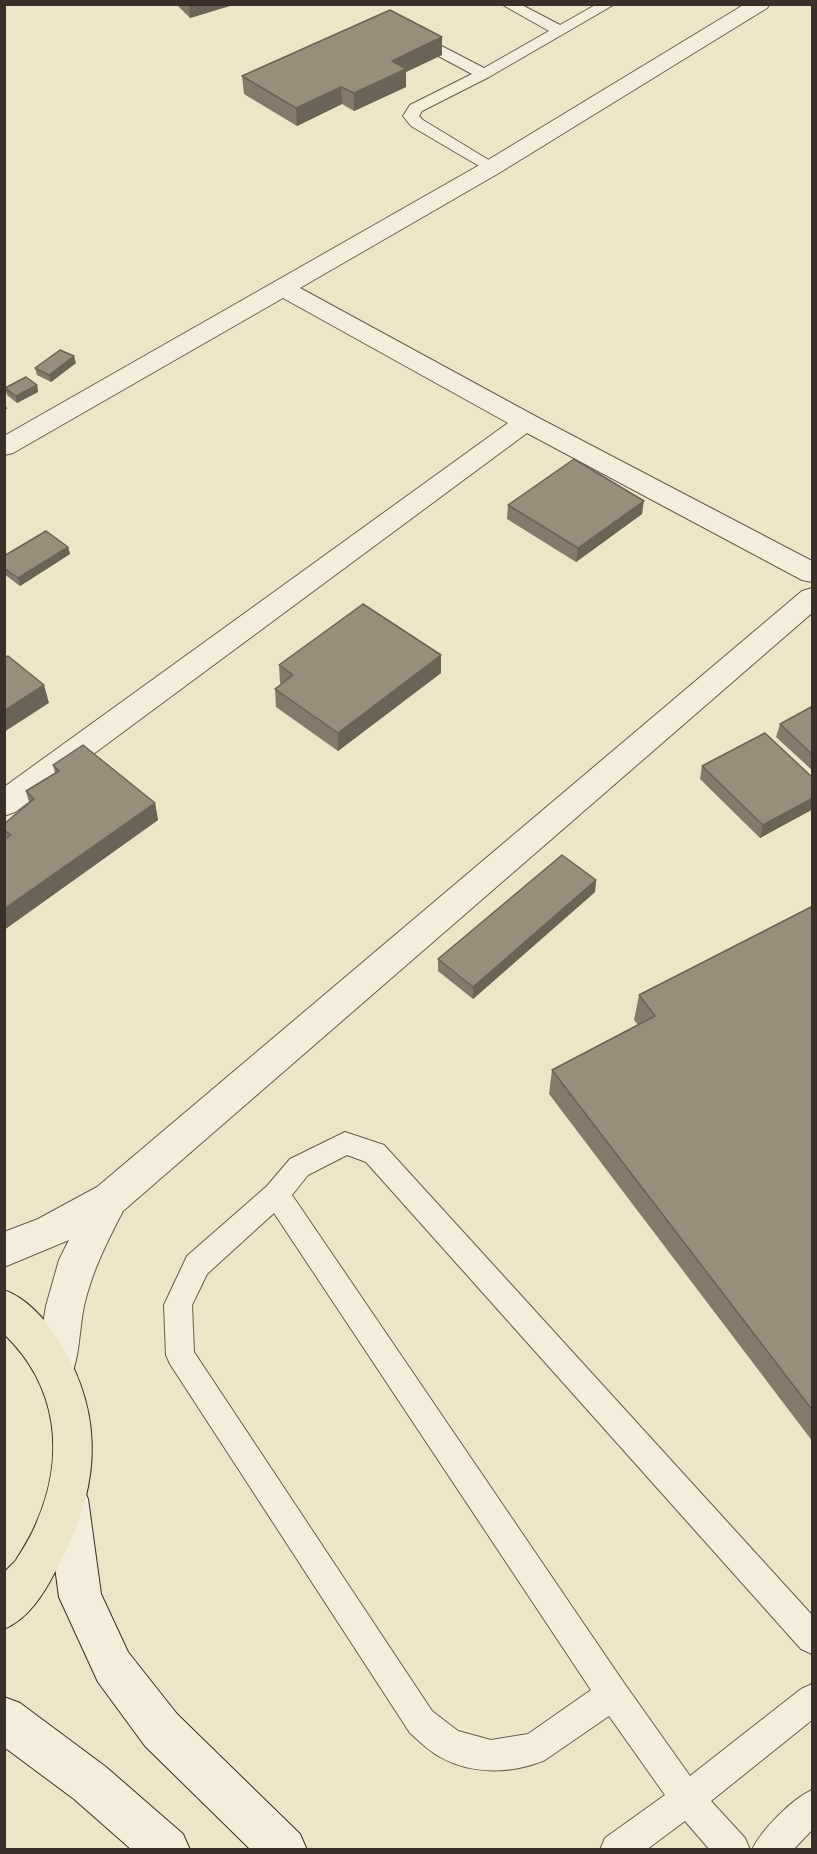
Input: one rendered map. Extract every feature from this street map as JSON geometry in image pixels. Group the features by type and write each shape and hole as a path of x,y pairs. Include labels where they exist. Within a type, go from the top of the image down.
{"main road":[{"path":"4,1308 20,1320 40,1341 56,1366 68,1396 74,1428 73,1464 67,1499 55,1532 39,1563 4,1608"}],"street":[{"path":"4,447 491,168 760,4"},
{"path":"283,288 526,422 813,573"},
{"path":"4,804 526,422"},
{"path":"4,1250 51,1231 110,1199 813,598"},
{"path":"56,1366 65,1306 78,1260 110,1199"},
{"path":"67,1499 80,1597 113,1667 160,1730 284,1850"},
{"path":"4,1719 90,1783 167,1850"}],"lane":[{"path":"508,4 560,31"},
{"path":"491,168 417,123 411,116 416,108 484,74 608,4"},
{"path":"423,42 484,74"},
{"path":"613,1694 534,1749 491,1756 450,1745 421,1722 180,1355 178,1305 197,1265 276,1194 299,1167 345,1143 375,1153 813,1638"},
{"path":"276,1194 613,1694 687,1799 733,1850"},
{"path":"617,1850 687,1799 813,1700"},
{"path":"769,1850 813,1807"}],"building":[{"path":"390,10 442,37 392,61 406,69 354,93 341,87 296,108 242,76"},
{"path":"60,350 74,356 49,375 35,368"},
{"path":"26,377 37,385 16,396 5,388"},
{"path":"574,459 644,501 578,548 508,505"},
{"path":"46,531 68,547 18,578 4,568 4,556"},
{"path":"363,604 441,655 338,733 275,689 293,675 279,665"},
{"path":"8,656 44,685 4,711 4,658"},
{"path":"813,706 813,755 780,724"},
{"path":"765,733 813,778 813,798 763,825 702,766"},
{"path":"83,745 155,803 4,909 4,840 11,835 4,830 4,824 34,799 26,791 59,771 53,765"},
{"path":"562,855 596,880 473,987 438,959"},
{"path":"813,906 813,1411 552,1070 655,1016 639,995"}]}
